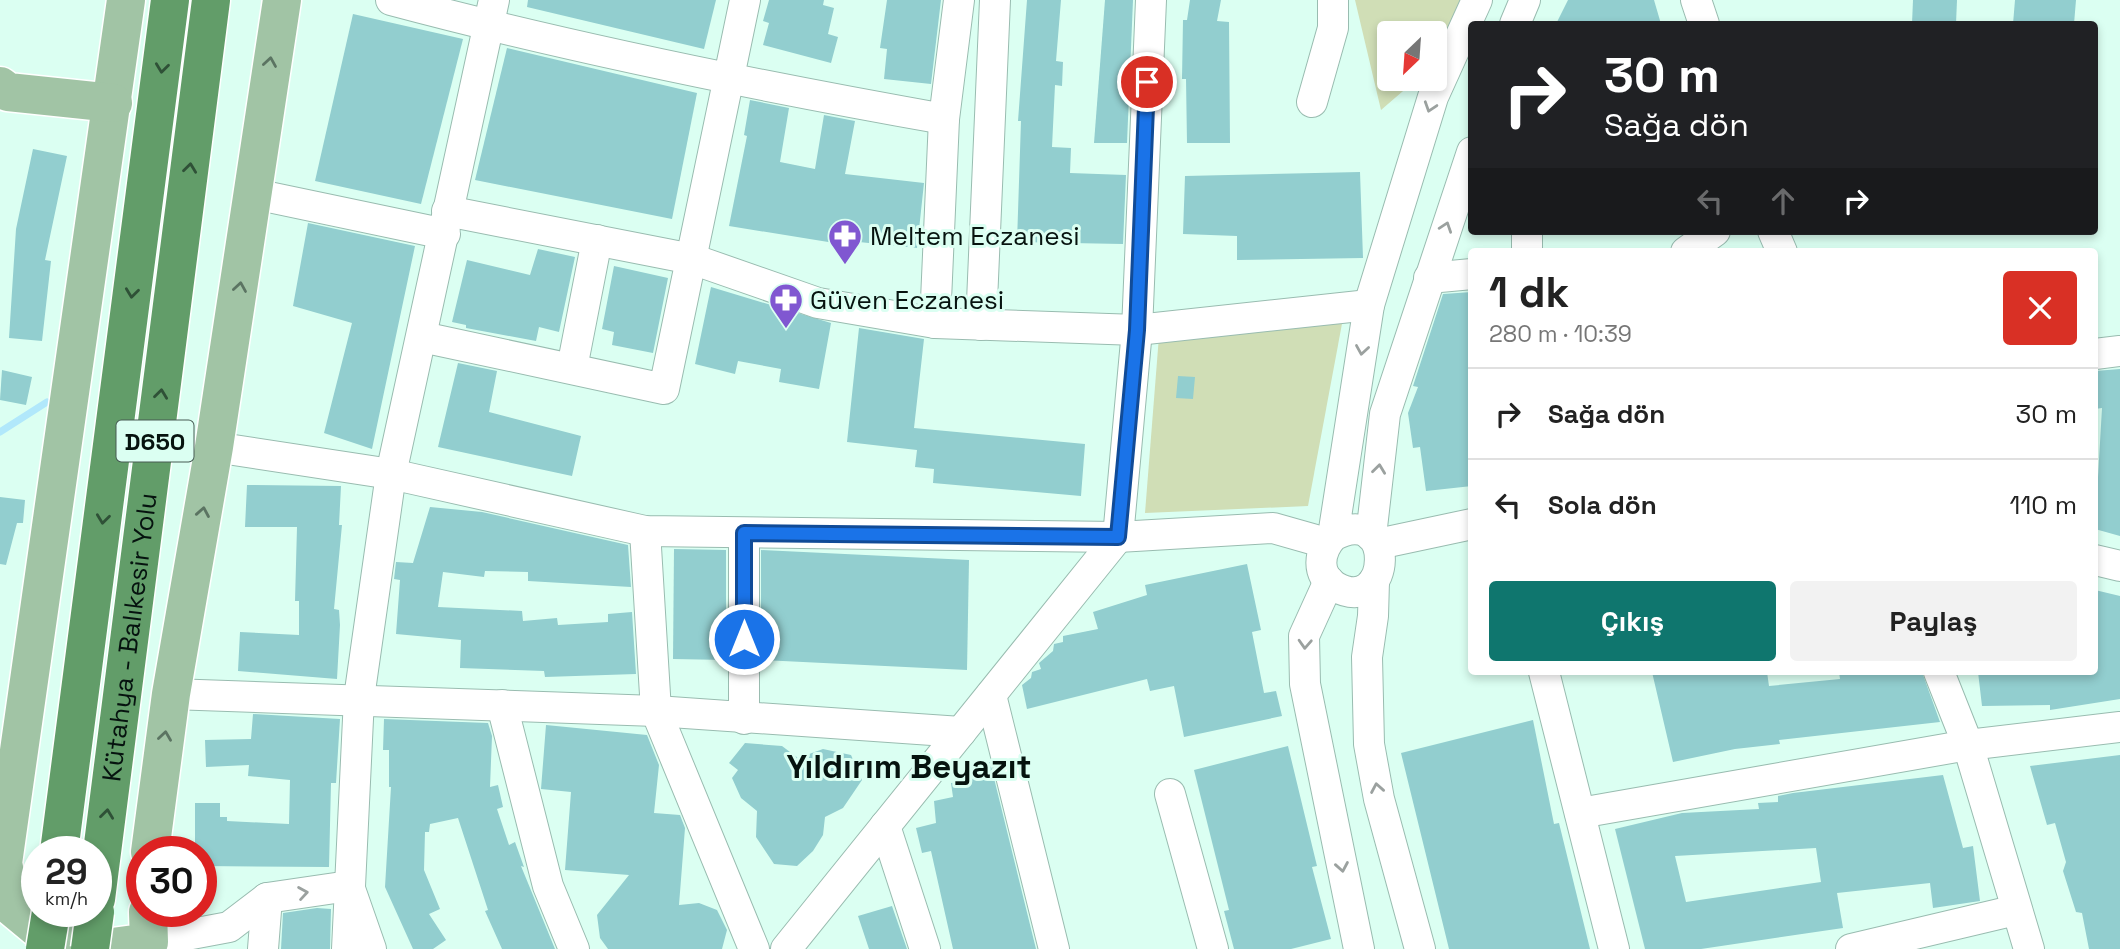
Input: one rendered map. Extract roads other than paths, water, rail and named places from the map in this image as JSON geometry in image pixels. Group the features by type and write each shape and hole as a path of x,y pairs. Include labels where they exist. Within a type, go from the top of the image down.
{"highway":[{"name":"Kütahya - Balıkesir Yolu","path":"62,836 170,0"},
{"name":"Kütahya - Balıkesir Yolu","path":"104,836 211,0"},
{"path":"45,949 49,927"},
{"name":"Kütahya - Balıkesir Yolu","path":"90,949 93,927"}],"main road":[{"path":"126,0 3,863 12,907 53,941 105,948 148,927"},
{"path":"152,836 171,694 214,447 254,194 270,63 282,0"},
{"path":"0,86 8,92 113,103"}],"street":[{"path":"391,0 491,13 729,80 944,119"},
{"path":"422,337 664,389 745,0"},
{"path":"935,323 944,119 960,0"},
{"path":"981,325 995,0"},
{"path":"786,949 1118,537 1137,330 1151,0"},
{"path":"1312,102 1333,28 1333,0"},
{"path":"1359,949 1305,684 1304,636 1328,558 1369,305 1433,97 1477,0"},
{"path":"1696,0 1703,21"},
{"path":"346,949 359,698 391,474 491,13"},
{"path":"1420,949 1379,799 1370,744 1367,657 1373,616 1385,414 1468,164"},
{"path":"254,194 446,223 597,240 692,259 818,303 935,323 1137,330 1369,305"},
{"path":"1692,248 1709,235"},
{"path":"572,368 597,240"},
{"path":"1429,278 1468,274"},
{"path":"2098,354 2120,351"},
{"path":"214,447 391,474 645,531 1118,537 1273,528 1328,558 1346,590 1366,587 1376,556"},
{"path":"1376,556 1468,525"},
{"path":"1328,558 1352,530 1376,556"},
{"path":"1376,556 1468,530"},
{"path":"645,531 656,711 754,949"},
{"path":"744,533 744,719"},
{"path":"2098,561 2120,566"},
{"path":"1545,675 1615,949"},
{"path":"1940,675 1968,745 2029,949"},
{"path":"171,694 359,698 656,711 961,732"},
{"path":"991,695 1054,949"},
{"path":"502,705 548,886 574,949"},
{"path":"1580,813 1968,745 2120,727"},
{"path":"1170,794 1213,949"},
{"path":"886,826 925,949"},
{"path":"217,927 229,927 267,898 349,886"},
{"path":"349,886 372,949"},
{"path":"263,949 267,898"},
{"path":"1851,949 2016,910"}],"waterway":[{"path":"0,432 47,402"}],"place":[{"name":"Meltem Eczanesi","path":"845,266"},
{"name":"Güven Eczanesi","path":"786,330"}],"district":[{"name":"Yıldırım Beyazıt","path":"909,767"}]}
